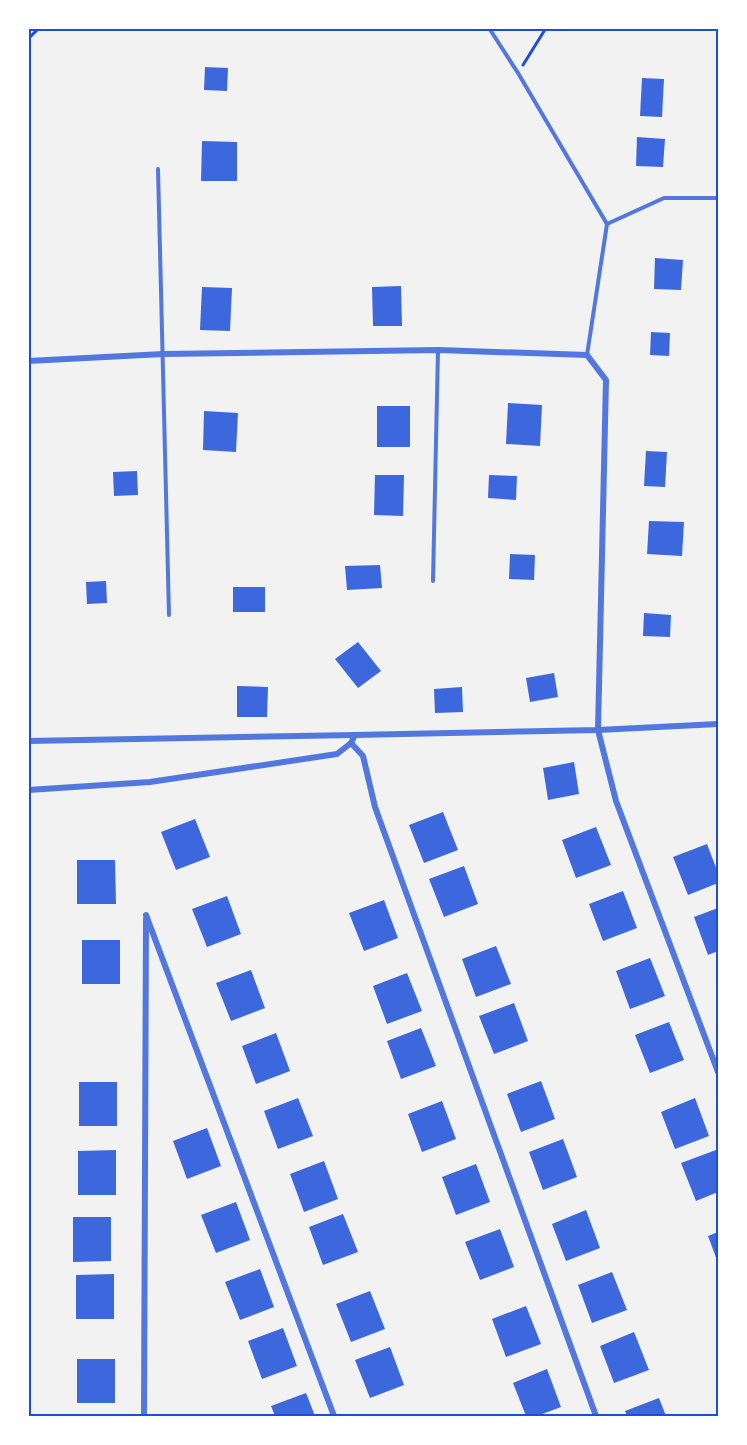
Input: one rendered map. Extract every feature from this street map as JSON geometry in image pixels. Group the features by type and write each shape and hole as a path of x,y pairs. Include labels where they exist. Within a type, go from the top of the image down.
{"street":[{"path":"28,361 163,354 438,350 587,355 606,380 598,730 616,801 718,1072"},
{"path":"28,741 598,730 718,724"},
{"path":"28,790 161,781 337,754 351,743 355,735"},
{"path":"351,743 363,756 375,807 596,1416"},
{"path":"144,1416 146,915 334,1416"}],"lane":[{"path":"489,28 607,224 587,355"},
{"path":"158,169 170,615"},
{"path":"607,224 664,198 718,198"},
{"path":"434,581 438,350"}],"path":[{"path":"28,39 39,28"},
{"path":"518,73 546,28"}],"building":[{"path":"205,67 228,68 227,91 204,90"},
{"path":"642,78 664,79 662,117 640,116"},
{"path":"637,137 665,139 663,167 636,166"},
{"path":"202,141 237,142 237,181 201,181"},
{"path":"655,258 683,260 681,290 654,289"},
{"path":"401,286 402,326 373,326 372,287"},
{"path":"202,287 232,288 230,331 200,330"},
{"path":"651,332 670,333 669,356 650,355"},
{"path":"508,403 542,405 540,446 506,444"},
{"path":"377,406 410,406 410,447 377,447"},
{"path":"204,411 238,413 236,452 203,450"},
{"path":"646,451 667,452 665,487 644,486"},
{"path":"137,471 138,495 114,496 113,472"},
{"path":"375,475 404,475 403,516 374,515"},
{"path":"489,475 517,476 516,500 488,498"},
{"path":"649,521 684,522 682,556 647,554"},
{"path":"510,554 535,555 534,580 509,579"},
{"path":"380,565 382,588 347,590 345,566"},
{"path":"106,581 107,603 87,604 86,582"},
{"path":"233,587 265,587 265,612 233,612"},
{"path":"644,613 671,615 670,637 643,636"},
{"path":"358,642 381,671 358,688 335,659"},
{"path":"554,673 558,697 530,702 526,678"},
{"path":"237,686 268,687 267,717 237,717"},
{"path":"462,687 463,712 435,713 434,689"},
{"path":"574,762 579,794 548,800 543,768"},
{"path":"443,812 458,850 424,863 409,825"},
{"path":"195,819 210,857 176,870 161,832"},
{"path":"596,827 611,865 576,878 562,840"},
{"path":"707,844 718,873 718,883 688,895 673,857"},
{"path":"77,860 115,860 116,904 77,904"},
{"path":"464,866 478,904 444,917 429,879"},
{"path":"623,891 637,928 603,941 589,904"},
{"path":"227,896 241,934 207,947 192,909"},
{"path":"384,900 398,938 364,951 349,913"},
{"path":"718,908 718,951 708,955 694,917"},
{"path":"82,940 120,940 120,984 82,984"},
{"path":"496,946 511,984 476,997 462,959"},
{"path":"650,958 665,996 630,1009 616,971"},
{"path":"251,970 265,1008 231,1021 216,983"},
{"path":"407,973 422,1011 387,1024 373,986"},
{"path":"514,1003 528,1041 494,1054 479,1016"},
{"path":"669,1022 684,1060 650,1073 635,1035"},
{"path":"421,1028 436,1066 401,1079 387,1041"},
{"path":"276,1033 290,1071 256,1084 242,1046"},
{"path":"541,1081 555,1119 521,1132 507,1094"},
{"path":"79,1082 117,1082 117,1126 79,1126"},
{"path":"298,1098 313,1136 278,1149 264,1111"},
{"path":"695,1098 709,1136 675,1149 661,1112"},
{"path":"442,1101 456,1139 422,1152 408,1114"},
{"path":"207,1128 221,1166 187,1179 173,1141"},
{"path":"563,1139 577,1177 543,1190 529,1152"},
{"path":"116,1150 116,1195 78,1195 78,1151"},
{"path":"716,1150 718,1192 696,1201 681,1163"},
{"path":"324,1161 338,1199 304,1212 290,1174"},
{"path":"476,1164 490,1202 456,1215 442,1177"},
{"path":"236,1202 250,1240 216,1253 201,1215"},
{"path":"586,1210 600,1248 566,1261 552,1224"},
{"path":"343,1214 358,1252 323,1265 309,1227"},
{"path":"73,1217 111,1217 111,1261 73,1262"},
{"path":"500,1229 514,1267 480,1280 465,1242"},
{"path":"718,1232 718,1263 708,1236"},
{"path":"260,1269 274,1307 240,1320 225,1282"},
{"path":"612,1272 627,1310 592,1323 578,1285"},
{"path":"114,1274 114,1319 76,1319 76,1275"},
{"path":"370,1291 385,1329 351,1342 336,1304"},
{"path":"526,1306 541,1344 506,1357 492,1319"},
{"path":"283,1328 297,1366 262,1379 248,1341"},
{"path":"634,1332 649,1370 614,1383 600,1346"},
{"path":"390,1347 404,1385 370,1398 355,1360"},
{"path":"77,1359 115,1359 115,1403 77,1403"},
{"path":"547,1369 561,1407 537,1416 526,1416 513,1383"},
{"path":"306,1393 315,1416 275,1416 271,1406"},
{"path":"659,1398 666,1416 627,1416 625,1411"}]}
